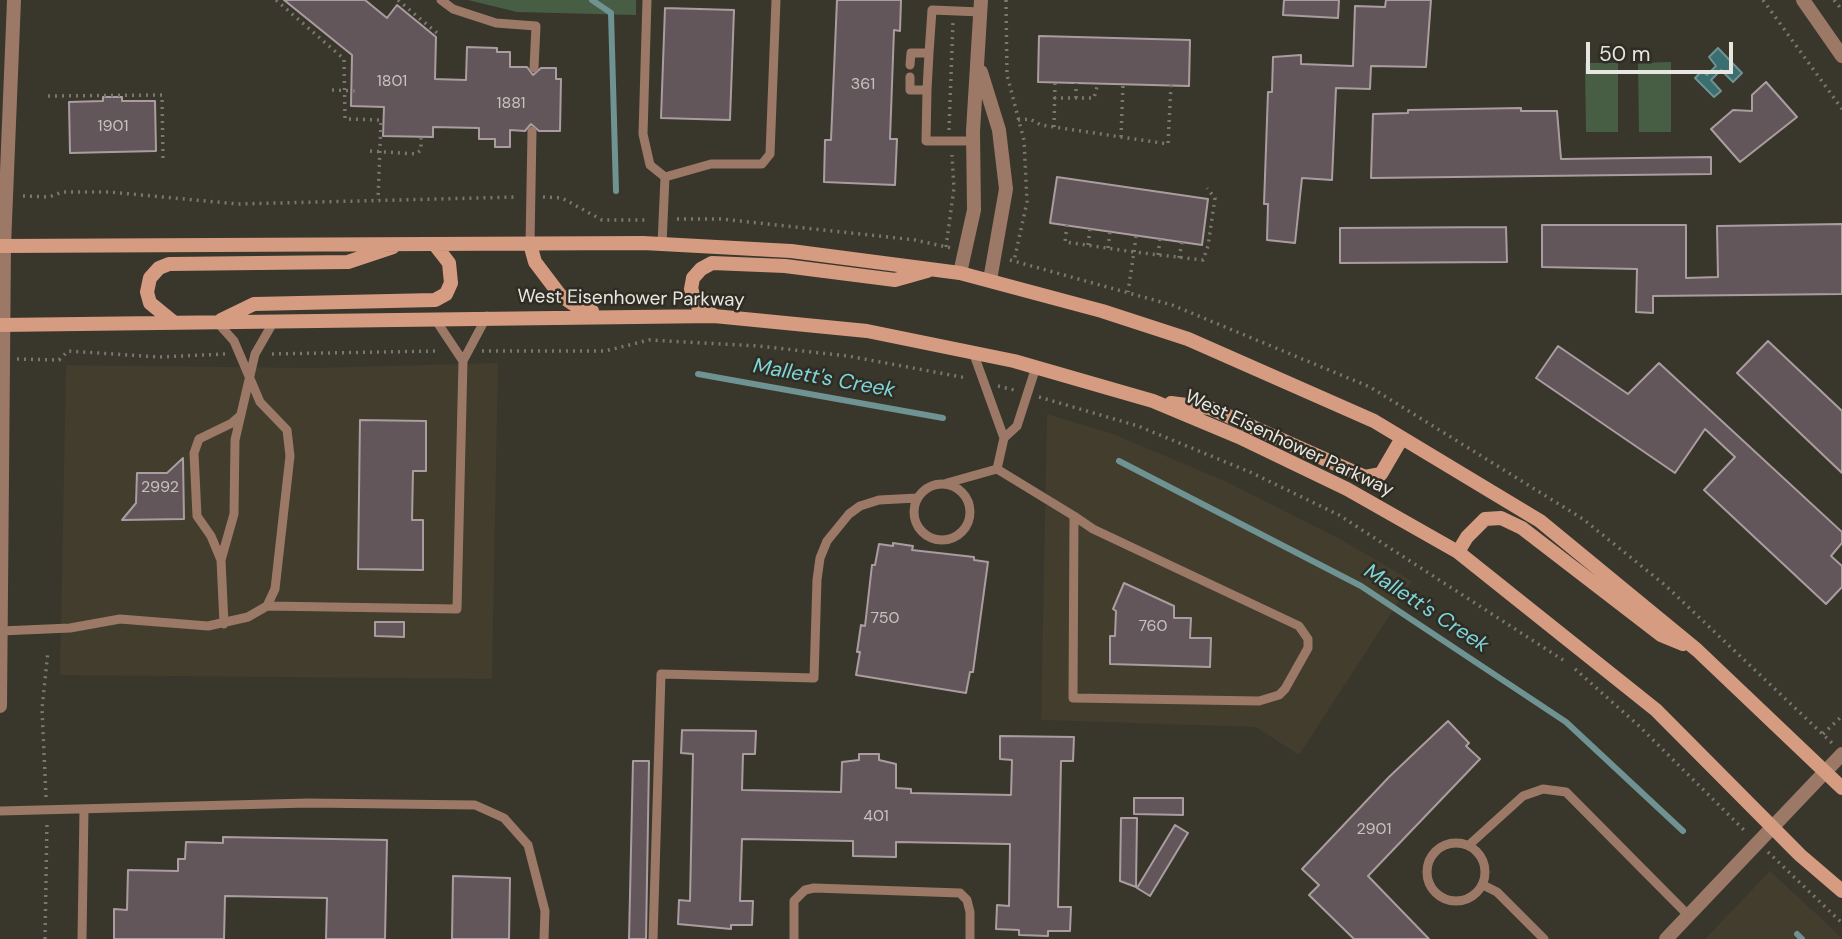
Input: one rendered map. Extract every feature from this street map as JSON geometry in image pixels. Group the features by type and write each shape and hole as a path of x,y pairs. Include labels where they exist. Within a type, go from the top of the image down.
{"main road":[{"path":"173,322 150,303 147,292 150,278 159,268 169,264 348,262 404,244"},
{"path":"530,244 535,261 560,295 576,306 607,315"},
{"path":"2,246 662,244 791,251 960,273 1102,311 1188,339 1292,383 1402,438 1540,521 1697,650 1842,788"},
{"path":"217,322 254,304 435,300 446,294 451,283 449,263 435,245"},
{"path":"714,316 698,306 691,289 693,278 701,269 712,264 785,266 895,280 935,269"},
{"name":"West Eisenhower Parkway","path":"1,325 487,316 714,316 867,331 1036,367 1153,401 1239,437 1347,489 1458,552 1656,710 1773,828 1842,891"},
{"path":"1153,401 1210,408 1364,477 1381,474 1402,438"},
{"path":"1458,552 1467,537 1485,519 1501,518 1522,528 1661,635 1697,650"}],"street":[{"path":"0,706 2,246 14,0"},
{"path":"1802,0 1842,56"},
{"path":"960,273 974,211 974,141 980,67 981,6"},
{"path":"980,67 999,130 1006,189 990,280"},
{"path":"1666,939 1759,845 1842,754"}],"lane":[{"path":"441,0 453,9 496,23 536,26 534,68"},
{"path":"647,0 643,134 650,165 665,177"},
{"path":"665,177 711,164 762,164 770,154 776,0"},
{"path":"974,141 926,141 927,90 932,5 953,11 981,6"},
{"path":"910,65 911,53 929,53"},
{"path":"910,78 910,90 927,90"},
{"path":"530,244 532,131"},
{"path":"662,244 665,177"},
{"path":"1,631 60,629 120,620 208,626 248,617 267,606 457,609 463,361 487,316"},
{"path":"434,317 463,361"},
{"path":"224,624 221,559 234,514 235,440 255,354 274,321"},
{"path":"217,322 234,341 260,402 287,430 290,456 275,589 267,606"},
{"path":"972,352 1004,438"},
{"path":"997,469 1004,438 1017,426 1036,367"},
{"path":"221,559 211,536 197,516 194,453 199,439 232,423 240,416"},
{"path":"945,484 964,494 970,515 959,534 939,540 919,529 914,509 917,498 924,489 997,469 1074,516 1093,529 1299,626 1308,639 1308,648 1285,690 1279,695 1259,701 1073,698 1074,516"},
{"path":"653,939 661,674 814,678 817,580 820,558 827,541 849,514 860,506 879,500 917,498"},
{"path":"1469,845 1484,862 1482,885 1466,900 1443,898 1428,881 1430,858 1437,850 1447,844 1469,845 1522,796 1543,789 1566,792 1689,916"},
{"path":"0,811 308,803 475,805 504,818 527,845 545,911 544,939"},
{"path":"82,939 84,810"},
{"path":"1482,885 1497,892 1544,939"},
{"path":"794,939 794,901 805,890 814,888 960,893 967,900 970,912 970,939"}],"path":[{"path":"276,0 344,59 345,119 381,120 379,200"},
{"path":"398,0 437,33"},
{"path":"1763,0 1842,108"},
{"path":"1834,0 1842,10"},
{"path":"37,197 62,192 110,192 238,204 530,196 562,198 602,220 722,219 947,247 954,188 948,118 953,11"},
{"path":"1054,127 1055,83"},
{"path":"1076,83 1076,98"},
{"path":"1054,97 1094,98 1098,83"},
{"path":"1121,137 1123,84"},
{"path":"1018,120 1030,119 1041,125 1168,144 1171,85"},
{"path":"332,90 356,91"},
{"path":"112,95 112,101"},
{"path":"48,96 162,95 163,160"},
{"path":"370,151 416,154 421,150 421,137"},
{"path":"1067,225 1065,242 1199,261 1206,256 1215,198 1207,188"},
{"path":"1088,245 1090,229"},
{"path":"1108,248 1110,232"},
{"path":"1128,292 1136,236"},
{"path":"1158,255 1160,239"},
{"path":"1179,258 1182,243"},
{"path":"477,351 606,351 649,340 744,345 848,356 981,381 1026,393 1138,426 1250,472 1339,515 1569,664 1638,725 1842,923"},
{"path":"41,360 59,360 68,351 159,357 228,354"},
{"path":"266,354 446,351"},
{"path":"1823,734 1842,716"}],"shaded area":[{"path":"498,363 492,679 60,675 66,365 311,368"},
{"path":"1047,414 1113,434 1227,482 1340,539 1412,581 1299,755 1256,727 1041,720"},
{"path":"1770,871 1842,938 1842,939 1705,939"}],"green space":[{"path":"468,0 636,0 636,15 517,12"},
{"path":"1671,62 1671,132 1639,132 1638,63"},
{"path":"1585,63 1618,63 1618,132 1586,132"}],"water":[{"path":"1718,48 1742,73 1733,82 1721,70 1711,80 1721,91 1714,97 1695,78 1702,71 1707,75 1716,66 1709,57"}],"building":[{"path":"284,0 365,0 387,18 397,5 436,37 435,79 466,80 467,47 497,48 497,52 510,52 510,67 527,67 533,75 541,68 556,68 556,79 561,79 560,131 539,131 531,124 525,131 510,130 510,147 495,147 495,139 479,139 479,128 433,127 433,137 383,136 384,107 351,106 352,55"},
{"path":"837,0 901,0 900,31 894,30 890,139 897,139 895,185 824,182 825,140 831,140"},
{"path":"1284,0 1339,0 1338,18 1283,15"},
{"path":"1386,0 1431,0 1426,67 1371,66 1370,89 1336,88 1332,180 1302,178 1295,243 1267,240 1268,204 1264,204 1268,92 1272,92 1273,57 1301,55 1301,64 1353,66 1355,6 1385,7"},
{"path":"665,8 734,10 730,120 661,118"},
{"path":"1039,36 1190,40 1189,86 1038,82"},
{"path":"1766,82 1797,117 1740,162 1711,129 1733,110 1752,111 1752,95"},
{"path":"103,97 122,97 122,101 155,101 156,151 70,153 69,102 103,101"},
{"path":"1521,108 1521,111 1557,111 1561,159 1711,157 1711,174 1371,178 1373,114 1408,113 1408,110"},
{"path":"1057,177 1208,199 1202,245 1050,223"},
{"path":"1842,224 1842,294 1653,296 1653,313 1636,312 1637,269 1542,267 1542,225 1686,225 1686,278 1718,277 1717,226"},
{"path":"1506,227 1507,262 1340,263 1340,228"},
{"path":"1768,341 1842,411 1842,473 1737,373"},
{"path":"1558,346 1628,394 1659,363 1842,532 1842,543 1831,556 1842,566 1842,587 1826,604 1704,490 1735,457 1705,429 1675,473 1536,378"},
{"path":"360,420 426,421 426,471 413,471 412,520 423,520 423,570 358,569"},
{"path":"183,458 184,519 122,520 136,503 137,473 167,473"},
{"path":"893,543 913,546 912,550 974,557 974,560 988,562 973,672 970,672 966,693 856,675 860,652 857,652 861,625 865,626 872,565 875,565 879,544 893,546"},
{"path":"1124,583 1174,606 1174,618 1191,618 1190,638 1211,638 1210,667 1110,664 1110,636 1115,636 1116,611 1113,609"},
{"path":"375,622 404,622 404,637 375,636"},
{"path":"1448,721 1469,743 1466,746 1480,759 1368,876 1429,939 1354,939 1309,895 1319,885 1302,869 1389,777"},
{"path":"682,730 756,731 755,754 743,754 742,790 841,792 842,762 859,760 859,754 879,754 879,760 896,764 896,788 911,789 911,793 1011,795 1012,760 1000,759 1000,736 1074,737 1073,761 1061,761 1058,907 1071,907 1070,931 1048,931 1048,936 1019,935 1019,930 996,929 997,905 1009,906 1010,844 896,842 896,857 853,856 853,841 742,839 740,901 753,901 752,925 731,925 731,929 678,924 679,900 690,901 693,754 681,753"},
{"path":"633,761 649,761 646,939 629,939"},
{"path":"1134,798 1183,798 1183,815 1134,814"},
{"path":"1121,818 1137,818 1136,887 1120,881"},
{"path":"1175,825 1188,833 1150,896 1137,888"},
{"path":"223,837 387,840 385,939 326,939 327,898 225,896 224,939 114,939 114,909 127,910 128,870 178,871 178,859 185,859 186,842 223,843"},
{"path":"453,876 510,878 509,939 452,939"}],"waterway":[{"name":"Mallett's Creek","path":"592,0 611,13 616,191"},
{"name":"Mallett's Creek","path":"698,374 943,418"},
{"name":"Mallett's Creek","path":"1119,461 1361,586 1566,722 1683,831"},
{"name":"Mallett's Creek","path":"1797,934 1802,939"}]}
